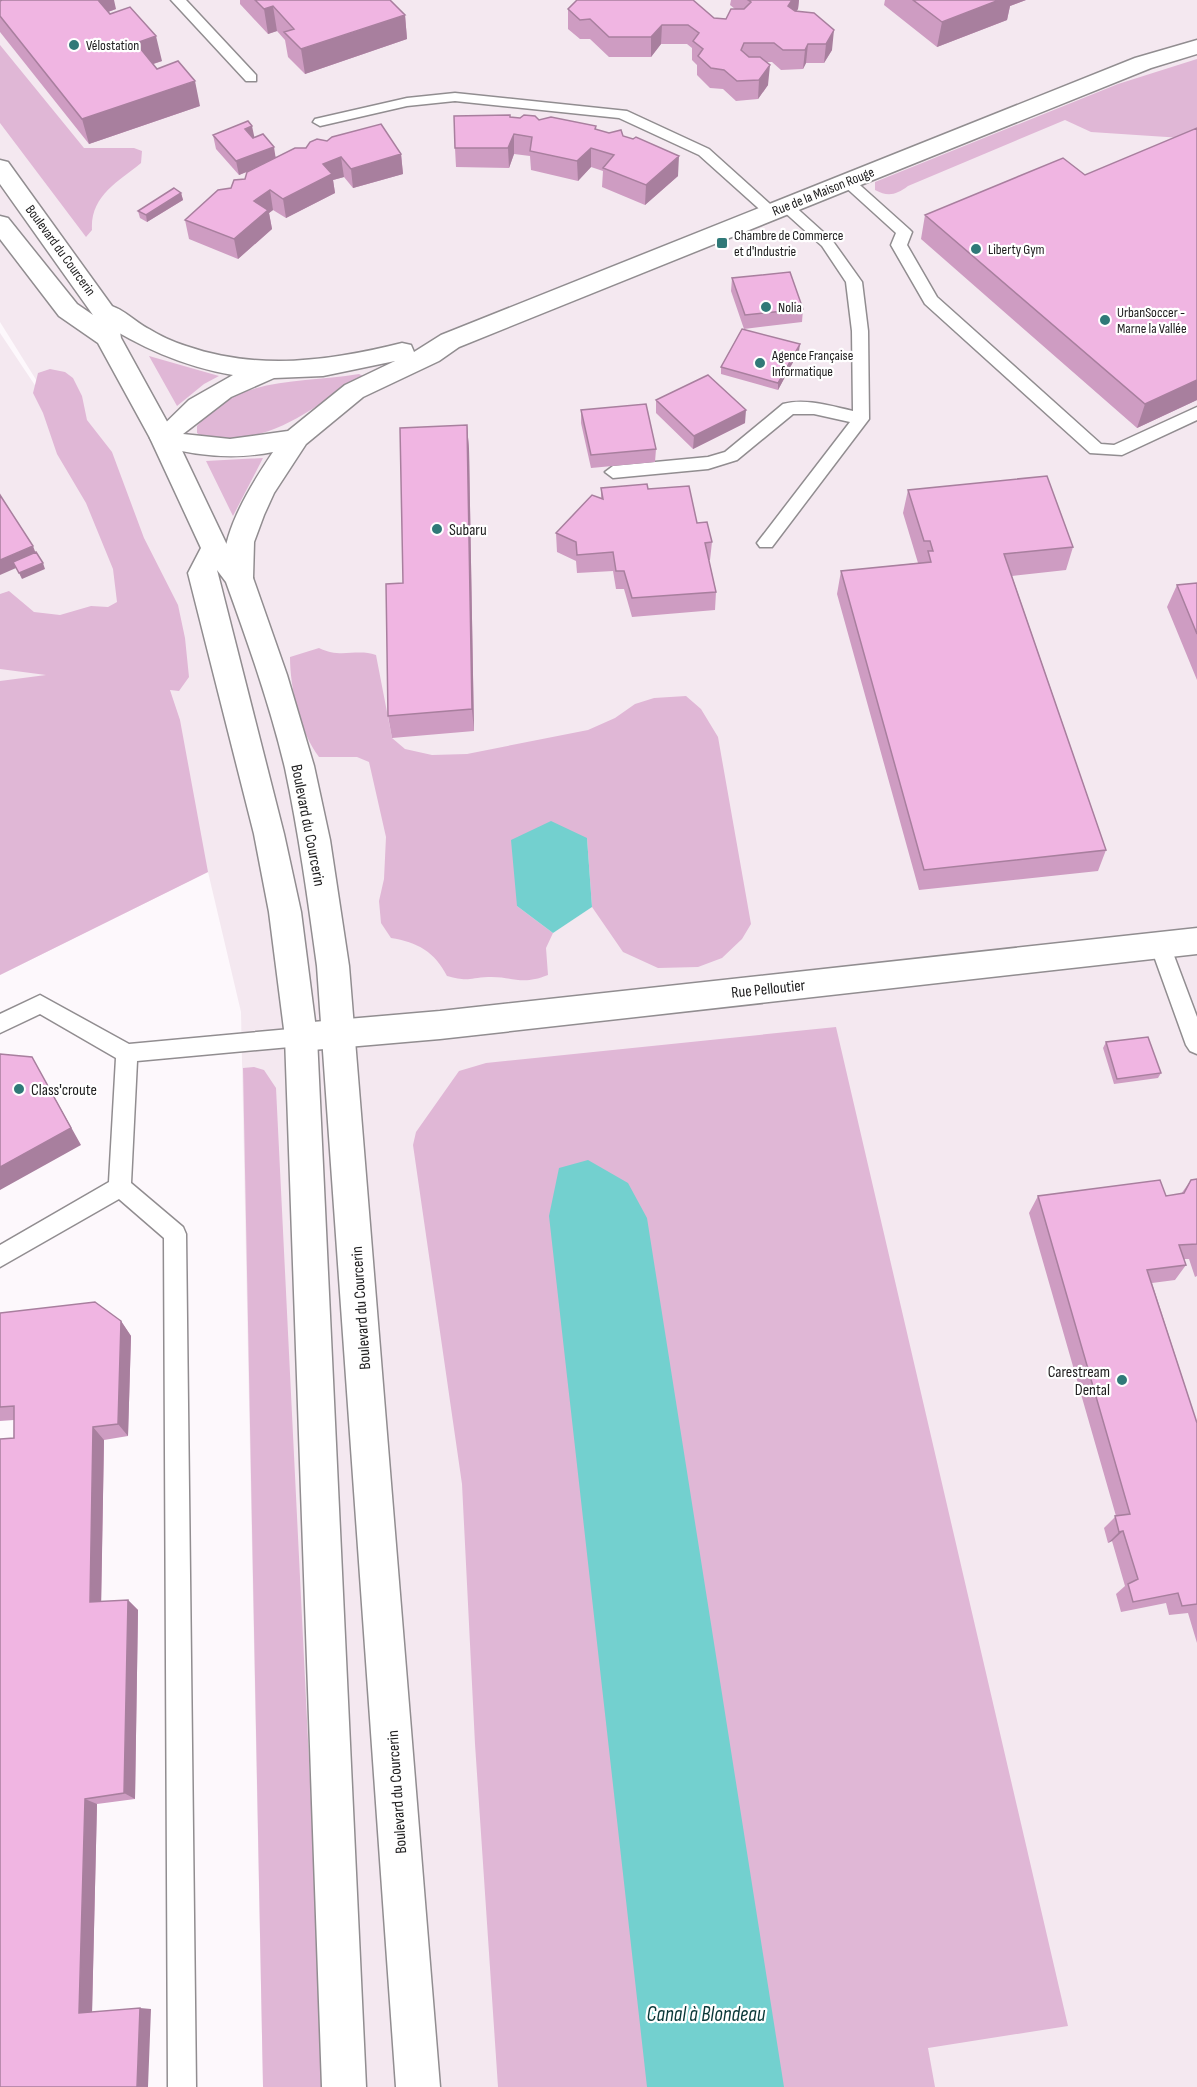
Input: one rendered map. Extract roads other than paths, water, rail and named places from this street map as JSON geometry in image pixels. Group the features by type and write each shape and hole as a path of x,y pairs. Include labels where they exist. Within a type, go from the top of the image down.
{"main road":[{"name":"Rue de la Maison Rouge","path":"450,341 1143,63 1197,47"},
{"name":"Boulevard du Courcerin","path":"0,167 105,313 108,338 163,438 215,548 239,578 273,675 310,819 333,966 339,1035 418,2087"},
{"name":"Boulevard du Courcerin","path":"0,223 68,310 108,338"},
{"path":"105,313 136,335 160,346 229,366 270,371 338,367 450,341"},
{"path":"239,578 240,542 250,515 262,490 297,438 354,391 430,355 450,341"},
{"path":"270,371 234,382 213,393 194,407 163,438 195,447 217,449 266,446 297,438"},
{"path":"215,548 202,573 269,834 285,912 301,1038 344,2087"},
{"name":"Rue Pelloutier","path":"301,1038 1197,941"}],"lane":[{"path":"178,0 251,78"},
{"path":"320,122 407,102 455,96 622,114 704,152 744,185 827,243 854,282 860,331 861,419 766,543"},
{"path":"847,181 904,232 899,245 931,300 1096,449 1116,451 1197,413"},
{"path":"613,472 708,463 731,456 789,408 814,408 861,419"},
{"path":"1160,945 1197,1045"},
{"path":"0,1024 40,1004 127,1053 301,1038"},
{"path":"120,1187 127,1053"},
{"path":"0,1257 120,1187"},
{"path":"120,1187 174,1234 182,2087"}],"water":[{"path":"551,821 587,838 592,907 553,933 517,906 511,840"},
{"name":"Canal à Blondeau","path":"588,1160 628,1183 647,1218 784,2087 647,2087 549,1216 559,1168"}],"place":[{"name":"Vélostation","path":"74,45"},
{"name":"Chambre de Commerce et d'Industrie","path":"722,243"},
{"name":"Liberty Gym","path":"976,249"},
{"name":"Nolia","path":"766,307"},
{"name":"UrbanSoccer - Marne la Vallée","path":"1105,320"},
{"name":"Agence Française Informatique","path":"760,363"},
{"name":"Subaru","path":"437,529"},
{"name":"Class'croute","path":"19,1089"},
{"name":"Carestream Dental","path":"1122,1380"}]}
